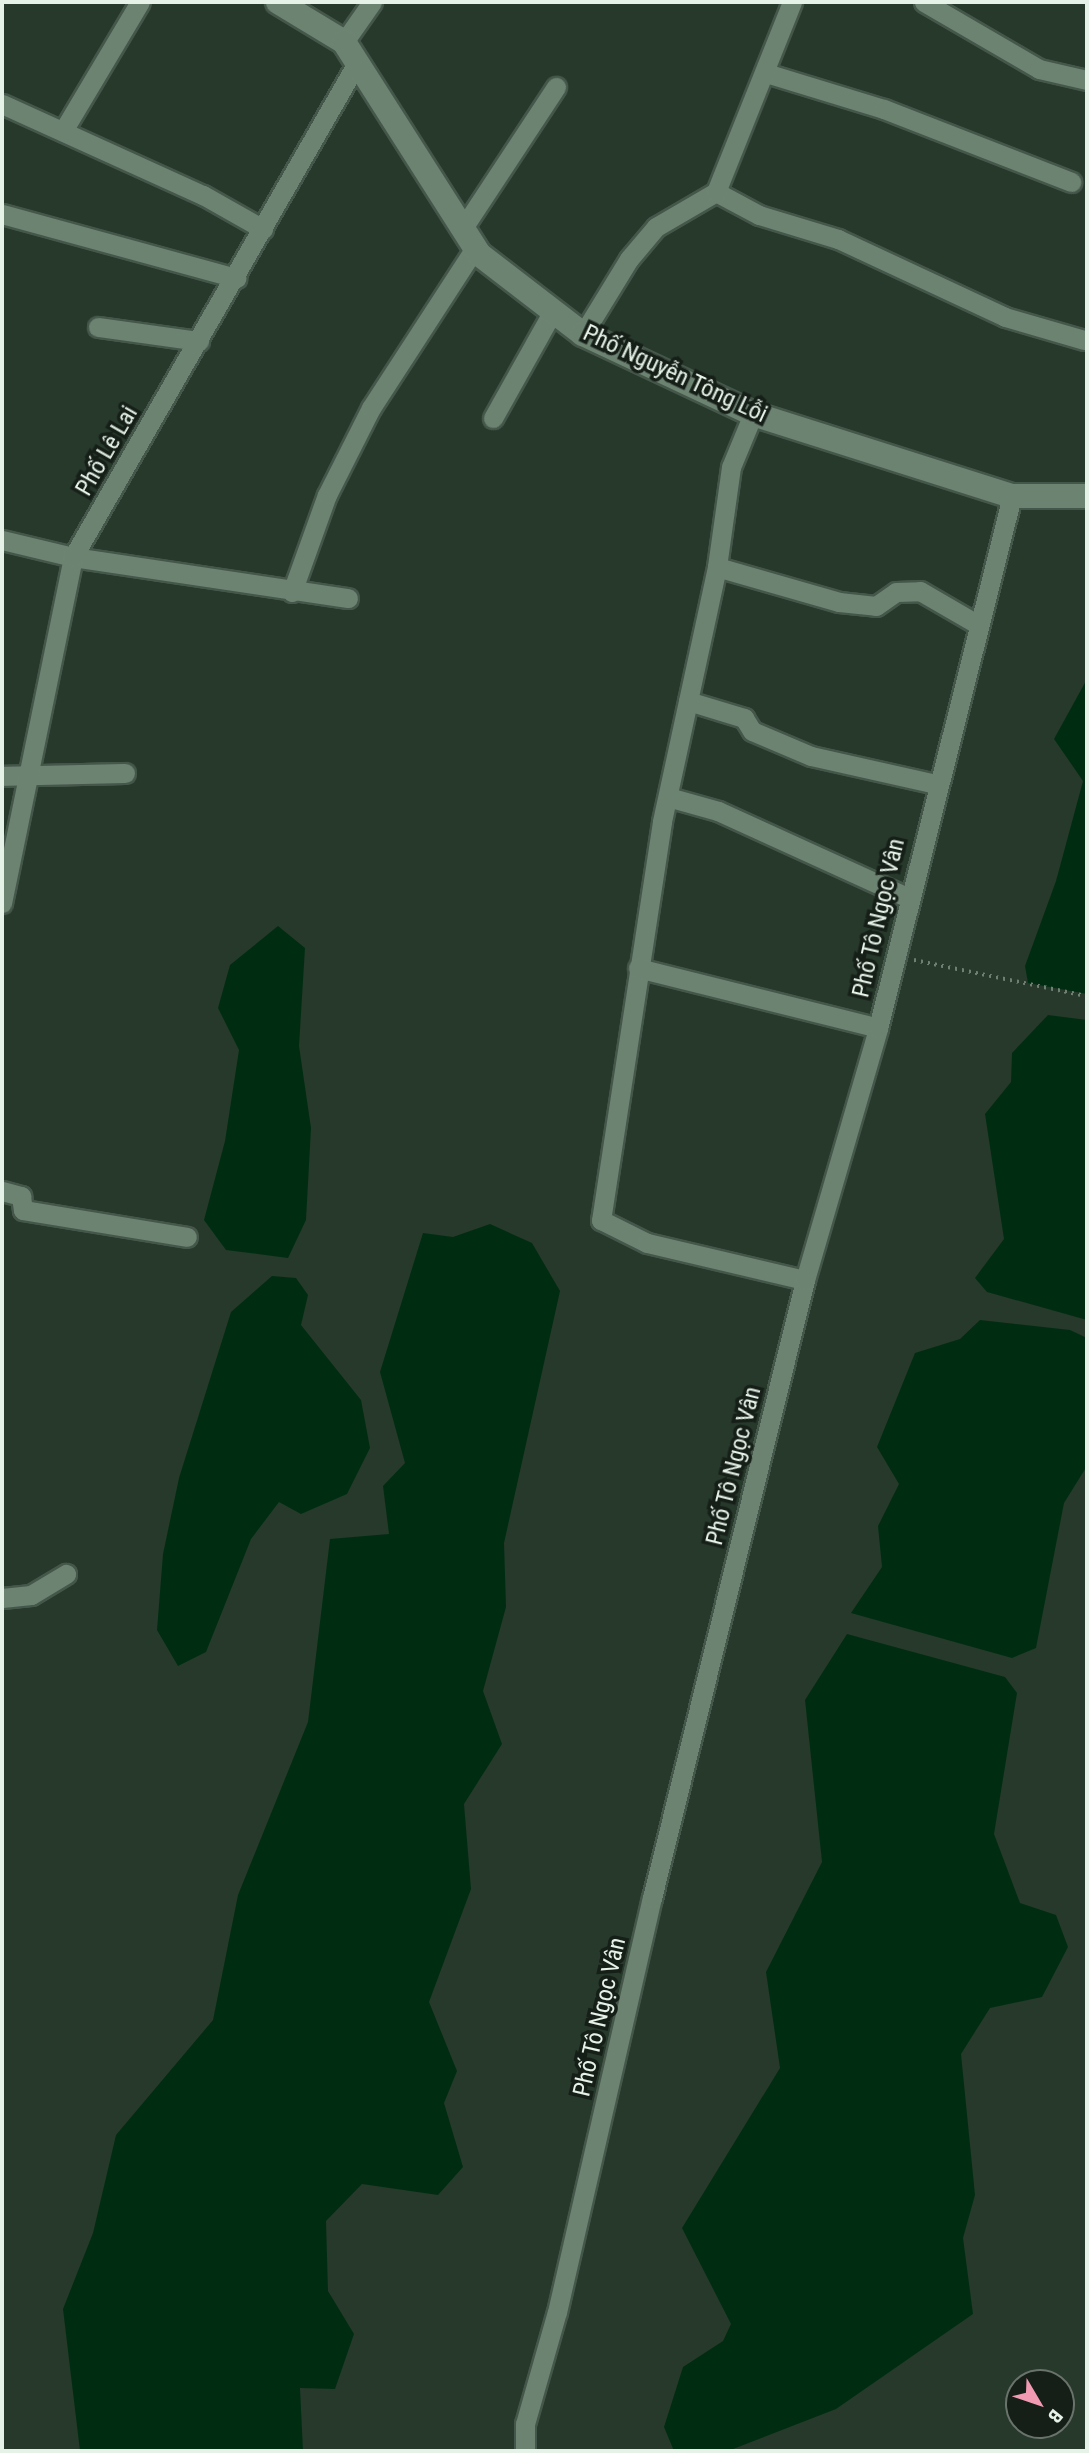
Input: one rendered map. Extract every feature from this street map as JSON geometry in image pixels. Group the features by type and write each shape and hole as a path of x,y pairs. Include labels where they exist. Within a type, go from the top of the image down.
{"street":[{"path":"63,131 139,2"},
{"name":"Phố Nguyễn Tông Lỗi","path":"278,2 351,52 469,238 583,334 754,414 1012,496 1087,496"},
{"name":"Phố Lê Lai","path":"2,903 73,557 263,229 351,52 372,2"},
{"path":"583,334 629,259 656,228 716,192 766,73 792,2"},
{"path":"924,2 1039,69 1087,80"},
{"path":"766,73 884,109 1071,182"},
{"path":"292,592 327,495 371,408 556,88"},
{"path":"2,104 263,229"},
{"path":"716,192 759,215 838,239 1005,317 1084,340"},
{"path":"2,214 236,278"},
{"path":"493,418 553,311"},
{"path":"98,327 199,341"},
{"path":"754,414 732,467 718,567 667,797 638,968 607,1204 601,1220 647,1242 805,1280"},
{"name":"Phố Tô Ngọc Vân","path":"525,2451 525,2424 557,2312 805,1280 878,1028 907,897 1012,496"},
{"path":"2,540 73,557 292,592 348,598"},
{"path":"718,567 839,602 876,606 896,592 920,591 977,624"},
{"path":"688,701 744,719 752,731 811,756 936,784"},
{"path":"2,776 29,772 124,773"},
{"path":"667,797 718,811 907,897"},
{"path":"638,968 878,1028"},
{"path":"2,1191 21,1196 23,1210 187,1237"},
{"path":"2,1598 30,1595 66,1574"}],"path":[{"path":"895,955 1087,996"}],"shaded area":[{"path":"1087,679 1087,994 1028,983 1025,966 1056,881 1083,781 1054,739"},
{"path":"278,926 305,948 299,1046 311,1128 306,1220 288,1258 226,1250 204,1220 225,1141 239,1050 218,1008 230,965"},
{"path":"1048,1015 1087,1020 1087,1320 987,1292 975,1278 1004,1239 985,1114 1011,1082 1012,1053"},
{"path":"490,1224 532,1243 560,1291 504,1543 506,1607 483,1691 502,1744 464,1804 471,1889 429,2002 457,2071 444,2103 463,2167 438,2195 362,2184 326,2221 328,2291 354,2334 335,2389 300,2388 303,2451 80,2451 63,2309 93,2233 116,2135 213,2020 238,1895 308,1722 330,1539 389,1534 383,1486 405,1463 380,1372 423,1233 453,1237"},
{"path":"272,1276 296,1278 308,1295 301,1325 361,1400 370,1448 347,1494 301,1514 279,1502 251,1539 206,1652 178,1666 157,1630 163,1554 179,1478 231,1312"},
{"path":"980,1320 1070,1330 1087,1338 1087,1466 1064,1503 1036,1648 1012,1658 851,1613 882,1567 878,1526 899,1484 877,1447 915,1353 960,1339"},
{"path":"847,1634 1005,1677 1017,1693 994,1834 1020,1903 1056,1915 1068,1947 1042,1997 990,2008 961,2054 975,2195 963,2238 973,2314 836,2409 728,2451 674,2451 664,2427 683,2367 723,2341 731,2324 682,2228 780,2068 766,1972 822,1862 805,1700"}]}
